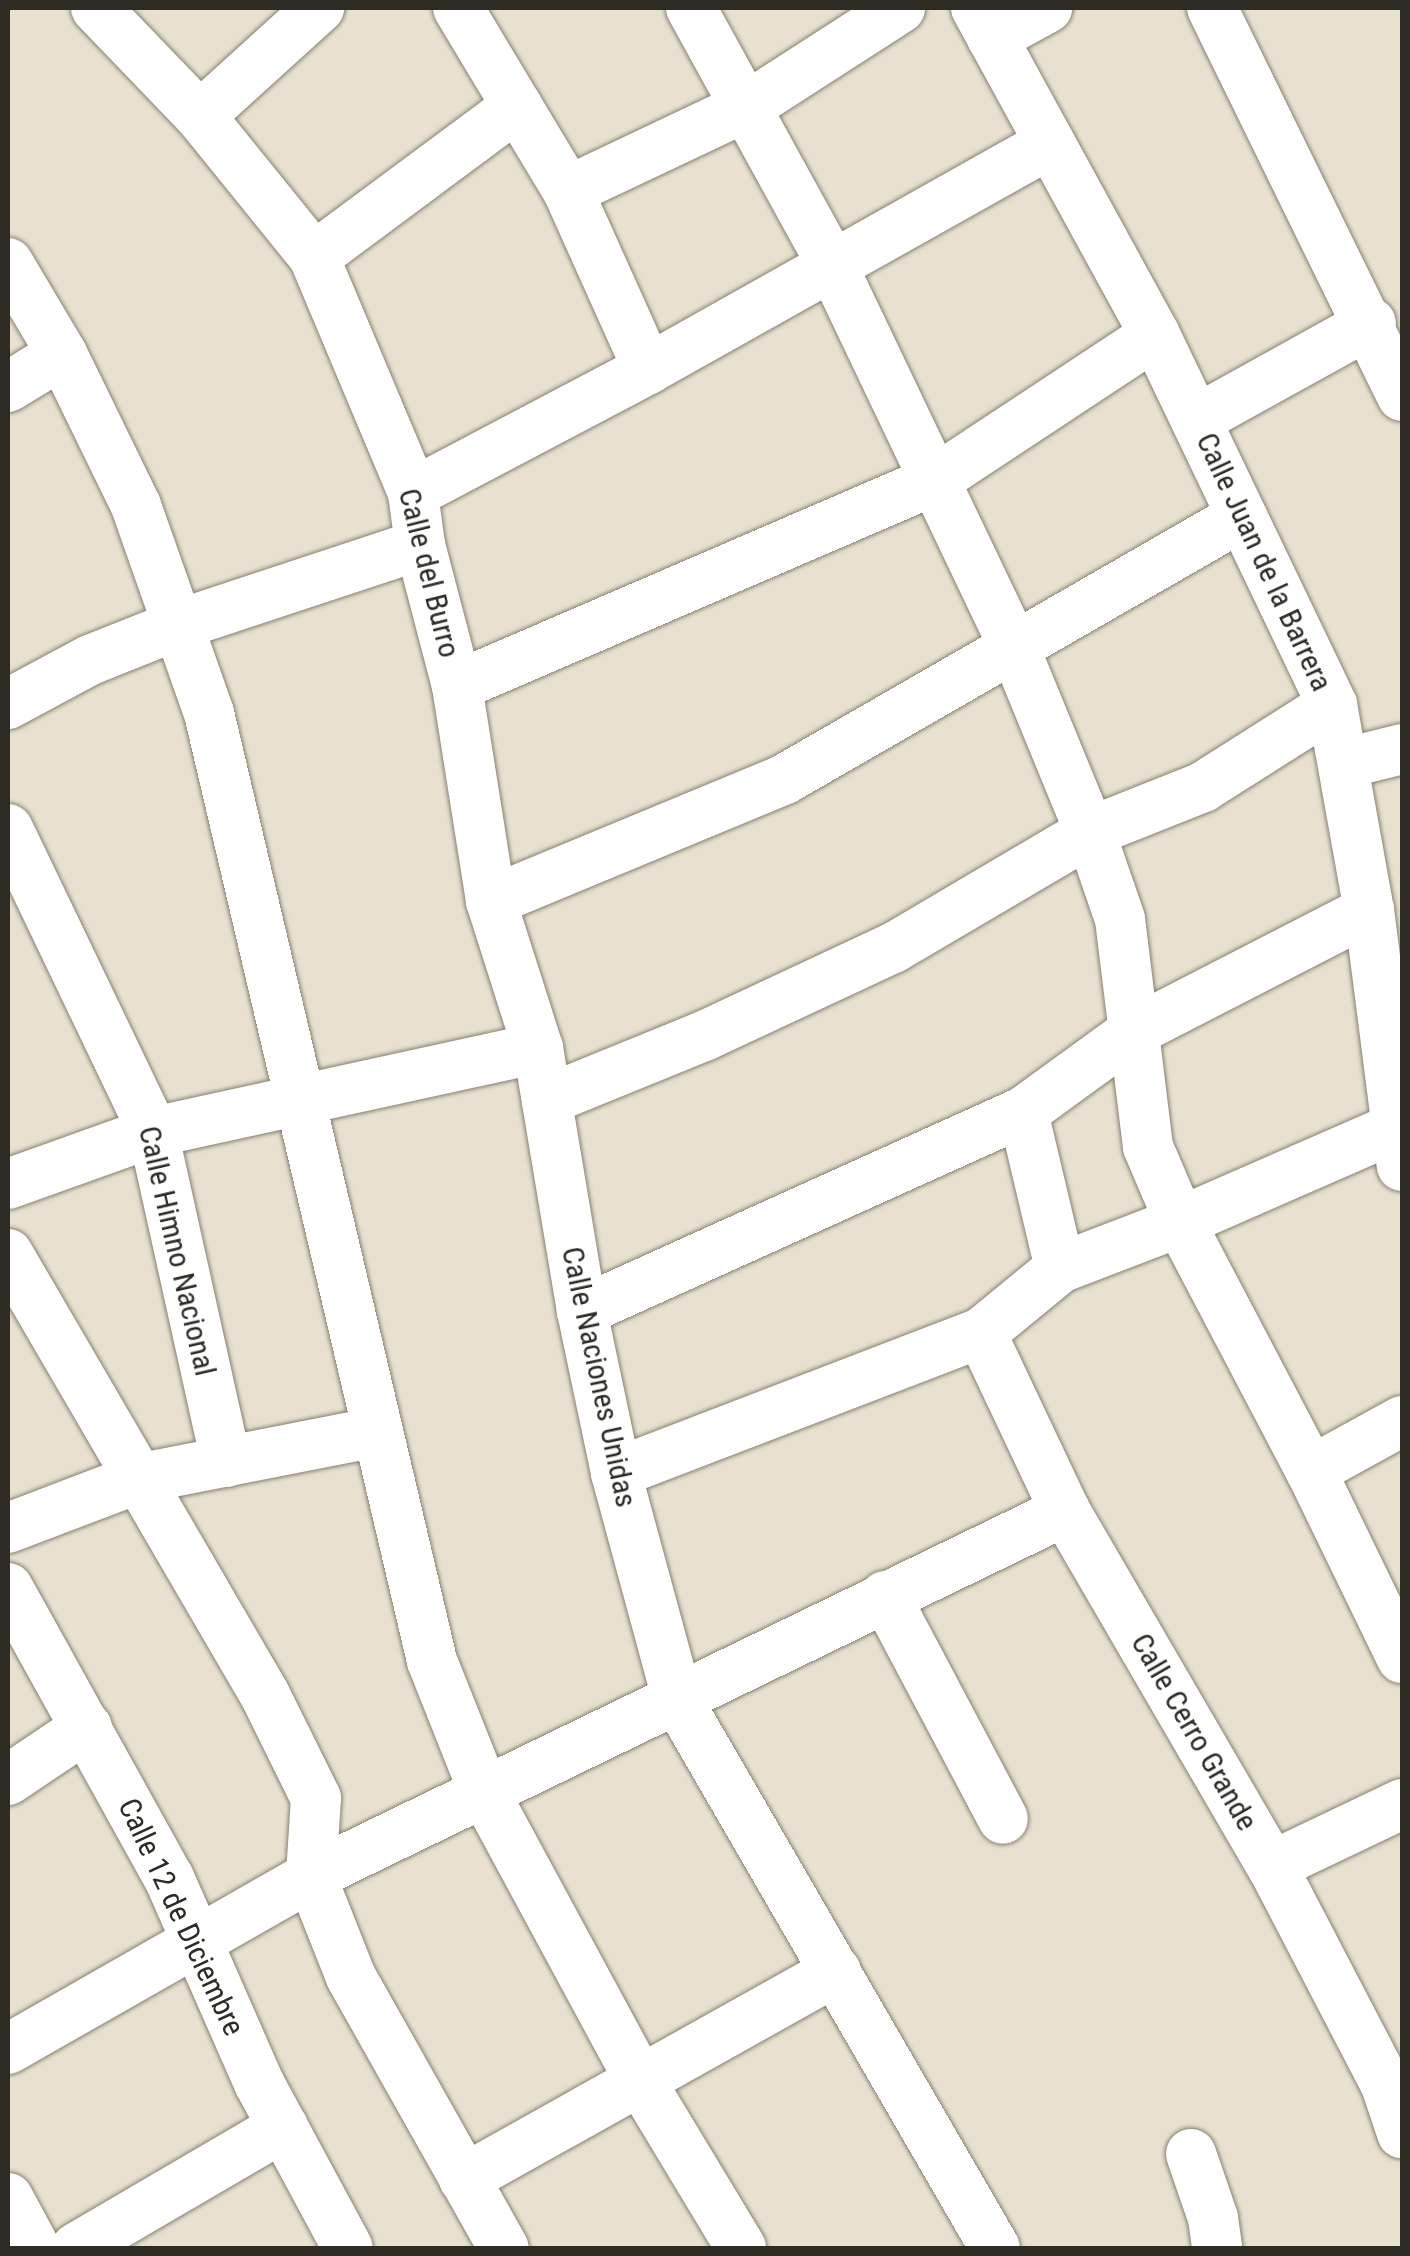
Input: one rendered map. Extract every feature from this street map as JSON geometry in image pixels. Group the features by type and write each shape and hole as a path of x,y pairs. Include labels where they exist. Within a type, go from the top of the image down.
{"street":[{"name":"Calle del Burro","path":"96,8 200,116 314,257 413,493 420,545 457,686 491,901 538,1048"},
{"path":"200,116 320,8"},
{"path":"461,8 568,191 648,369"},
{"path":"691,8 831,263 1014,647 1090,832 1120,920 1148,1147 1180,1222 1311,1471 1402,1658"},
{"path":"568,191 748,106 900,8"},
{"path":"984,23 1047,8"},
{"path":"1212,8 1371,323 1402,396"},
{"name":"Calle Juan de la Barrera","path":"984,23 1155,334 1332,705 1346,763 1399,1147"},
{"path":"314,257 518,106"},
{"path":"413,493 648,369 1050,143"},
{"path":"8,263 62,354 136,506 210,713 297,1101 432,1662 484,1792 641,2082 741,2248"},
{"path":"1196,420 1371,323"},
{"path":"457,686 935,480 1155,334"},
{"path":"8,387 62,354"},
{"path":"491,901 785,779 1242,516"},
{"path":"8,704 90,660 178,624 420,545"},
{"path":"547,1100 704,1036 893,948 1090,832 1203,787 1332,705"},
{"path":"1346,763 1402,749"},
{"name":"Calle Himno Nacional","path":"14,856 153,1132 226,1462"},
{"path":"582,1311 1023,1112 1136,1030 1368,910"},
{"path":"8,1184 153,1132 538,1048"},
{"name":"Calle Naciones Unidas","path":"538,1048 582,1311 616,1473 678,1702 995,2248"},
{"path":"1023,1112 1060,1268"},
{"path":"616,1473 981,1332 1060,1268 1399,1147"},
{"path":"8,1254 265,1695 316,1798 311,1876 350,1978 504,2248"},
{"name":"Calle Cerro Grande","path":"981,1332 1064,1512 1272,1866 1386,2085 1402,2133"},
{"path":"1311,1471 1402,1420"},
{"path":"8,1528 138,1479 376,1432"},
{"path":"8,2050 311,1876 678,1702 885,1596 1064,1512"},
{"name":"Calle 12 de Diciembre","path":"8,1588 168,1878 283,2127 348,2248"},
{"path":"885,1596 1003,1819"},
{"path":"8,1780 86,1727"},
{"path":"1272,1866 1402,1804"},
{"path":"464,2179 836,1971"},
{"path":"76,2248 283,2127"},
{"path":"1191,2154 1212,2218 1217,2248"},
{"path":"8,2198 35,2248"}]}
